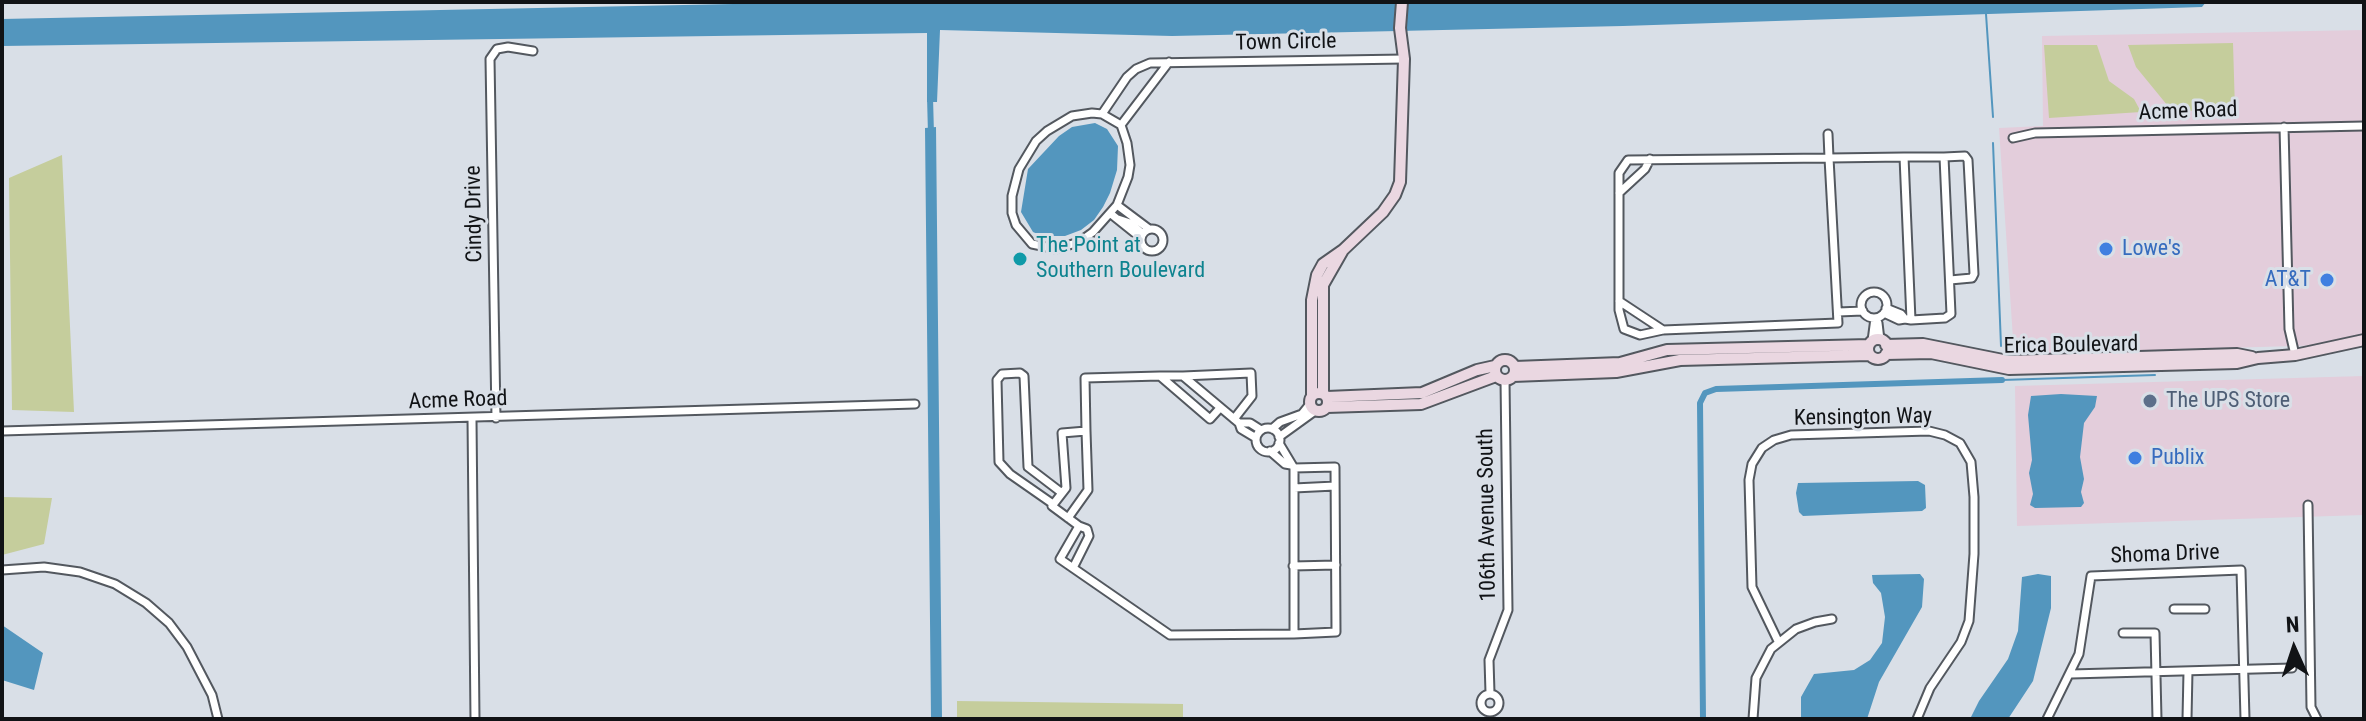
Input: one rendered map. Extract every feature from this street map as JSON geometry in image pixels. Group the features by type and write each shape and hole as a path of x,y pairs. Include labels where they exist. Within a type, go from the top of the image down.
{"street":[{"path":"1270,451 1319,401 1323,285 1343,250 1383,212 1400,182 1403,38 1407,33 1405,2"},
{"name":"Cindy Drive","path":"496,418 490,59 497,49 508,47 533,51"},
{"name":"Town Circle","path":"1102,114 1136,69 1150,63 1404,59"},
{"path":"1121,125 1169,62"},
{"path":"1102,114 1121,125 1130,153 1130,165 1113,217 1079,242 1056,249 1032,244 1016,225 1012,213 1014,182 1025,156 1036,141 1072,116 1102,114"},
{"name":"Acme Road","path":"2013,138 2035,133 2364,126"},
{"path":"2284,127 2289,329 2295,355"},
{"path":"1828,134 1829,158 1838,312 1838,323 1663,330 1640,335 1624,329 1619,301 1619,173 1628,160 1650,159 1829,158 1904,157 1944,157 1965,156 1968,160 1974,274 1972,278 1950,280"},
{"path":"1904,157 1908,319"},
{"path":"1885,311 1899,320 1945,318 1951,314 1944,157"},
{"path":"1619,193 1645,169 1650,159"},
{"path":"1113,217 1130,223 1144,234 1117,205"},
{"path":"1875,319 1863,311 1863,299 1873,293 1884,298 1885,311"},
{"path":"1619,301 1663,330"},
{"path":"1838,312 1863,311"},
{"path":"1875,319 1885,311"},
{"path":"1875,319 1877,347"},
{"name":"Erica Boulevard","path":"1319,401 1421,404 1505,373 1616,372 1680,360 1877,347 1931,353 2009,369 2237,363 2295,355 2364,340"},
{"path":"1017,479 1028,467 1025,379 1020,373 1002,374 997,380 999,462 1017,479 1053,504 1052,506 1087,529 1089,536 1073,568"},
{"path":"1068,518 1088,490 1085,378 1251,373 1252,396 1237,421"},
{"name":"106th Avenue South","path":"1490,693 1489,660 1508,610 1505,373"},
{"path":"1160,376 1210,419 1220,408"},
{"path":"1079,526 1060,559 1170,635 1336,632 1335,467 1293,467 1285,464 1270,451 1259,447 1259,434 1250,423 1237,421 1183,376"},
{"path":"1259,434 1302,414 1319,401"},
{"name":"Acme Road","path":"2,431 915,404"},
{"path":"472,419 475,719"},
{"path":"1272,429 1293,467 1294,634"},
{"path":"1053,504 1066,488 1062,433 1086,431"},
{"name":"Kensington Way","path":"1762,448 1791,435 1929,431 1960,443 1971,462 1974,554 1969,621 1961,642 1930,688 1917,719"},
{"path":"1960,443 1966,436"},
{"path":"1755,441 1762,448 1752,464 1749,480 1752,587 1778,641"},
{"path":"1028,467 1062,493"},
{"path":"1294,488 1335,486"},
{"path":"2308,505 2311,707 2317,719"},
{"path":"1293,566 1336,565"},
{"path":"2,570 44,567 80,572 115,584 146,603 169,623 187,647 212,695 218,719"},
{"name":"Shoma Drive","path":"2047,719 2079,654 2091,576 2241,570 2245,719"},
{"path":"2174,609 2205,609"},
{"path":"1753,719 1756,678 1765,658 1778,641 1805,625 1832,619"},
{"path":"2123,633 2155,633 2157,719"},
{"path":"2071,674 2292,668"},
{"path":"2187,719 2188,671"}],"shaded area":[{"path":"2364,30 2364,344 2014,354 1999,128 2043,126 2042,36"},
{"path":"2364,376 2364,515 2017,526 2015,386"}],"green space":[{"path":"2233,43 2235,110 2172,111 2136,67 2128,45"},
{"path":"2044,45 2097,45 2109,81 2134,99 2141,112 2049,118"},
{"path":"62,155 74,412 12,410 9,178"},
{"path":"2,497 52,498 44,544 2,555"},
{"path":"957,701 1183,704 1183,719 957,719"}],"water":[{"path":"830,2 2206,2 2202,7 1623,26 1172,36 940,30 937,102 927,102 927,33 2,46 2,19"},
{"path":"1095,123 1107,129 1118,146 1117,170 1103,207 1094,220 1081,230 1065,236 1042,236 1033,232 1021,212 1028,169 1059,136 1072,127"},
{"path":"936,127 942,719 931,719 925,128"},
{"path":"2031,396 2097,396 2095,407 2084,423 2080,457 2084,503 2081,507 2035,508 2030,505 2033,494 2029,473 2032,460 2028,415"},
{"path":"1918,481 1925,485 1926,508 1922,511 1803,516 1799,512 1798,483"},
{"path":"1920,574 1924,579 1922,607 1879,682 1867,719 1801,719 1801,697 1814,674 1854,670 1870,660 1882,643 1885,617 1881,593 1873,583 1872,575"},
{"path":"2038,574 2051,576 2051,608 2033,681 2008,719 1970,719 2008,659 2018,631 2022,577"},
{"path":"2,625 43,653 34,690 2,680"}],"waterway":[{"path":"1986,14 1993,117"},
{"path":"930,97 931,134"},
{"path":"1993,143 2001,346"},
{"path":"2002,380 2155,375"},
{"path":"1703,719 1700,403 1705,393 1716,389 2002,380"}],"place":[{"name":"Lowe's","path":"2106,249"},
{"name":"The Point at Southern Boulevard","path":"1020,259"},
{"name":"AT&T","path":"2327,280"},
{"name":"The UPS Store","path":"2150,401"},
{"name":"Publix","path":"2135,458"}]}
